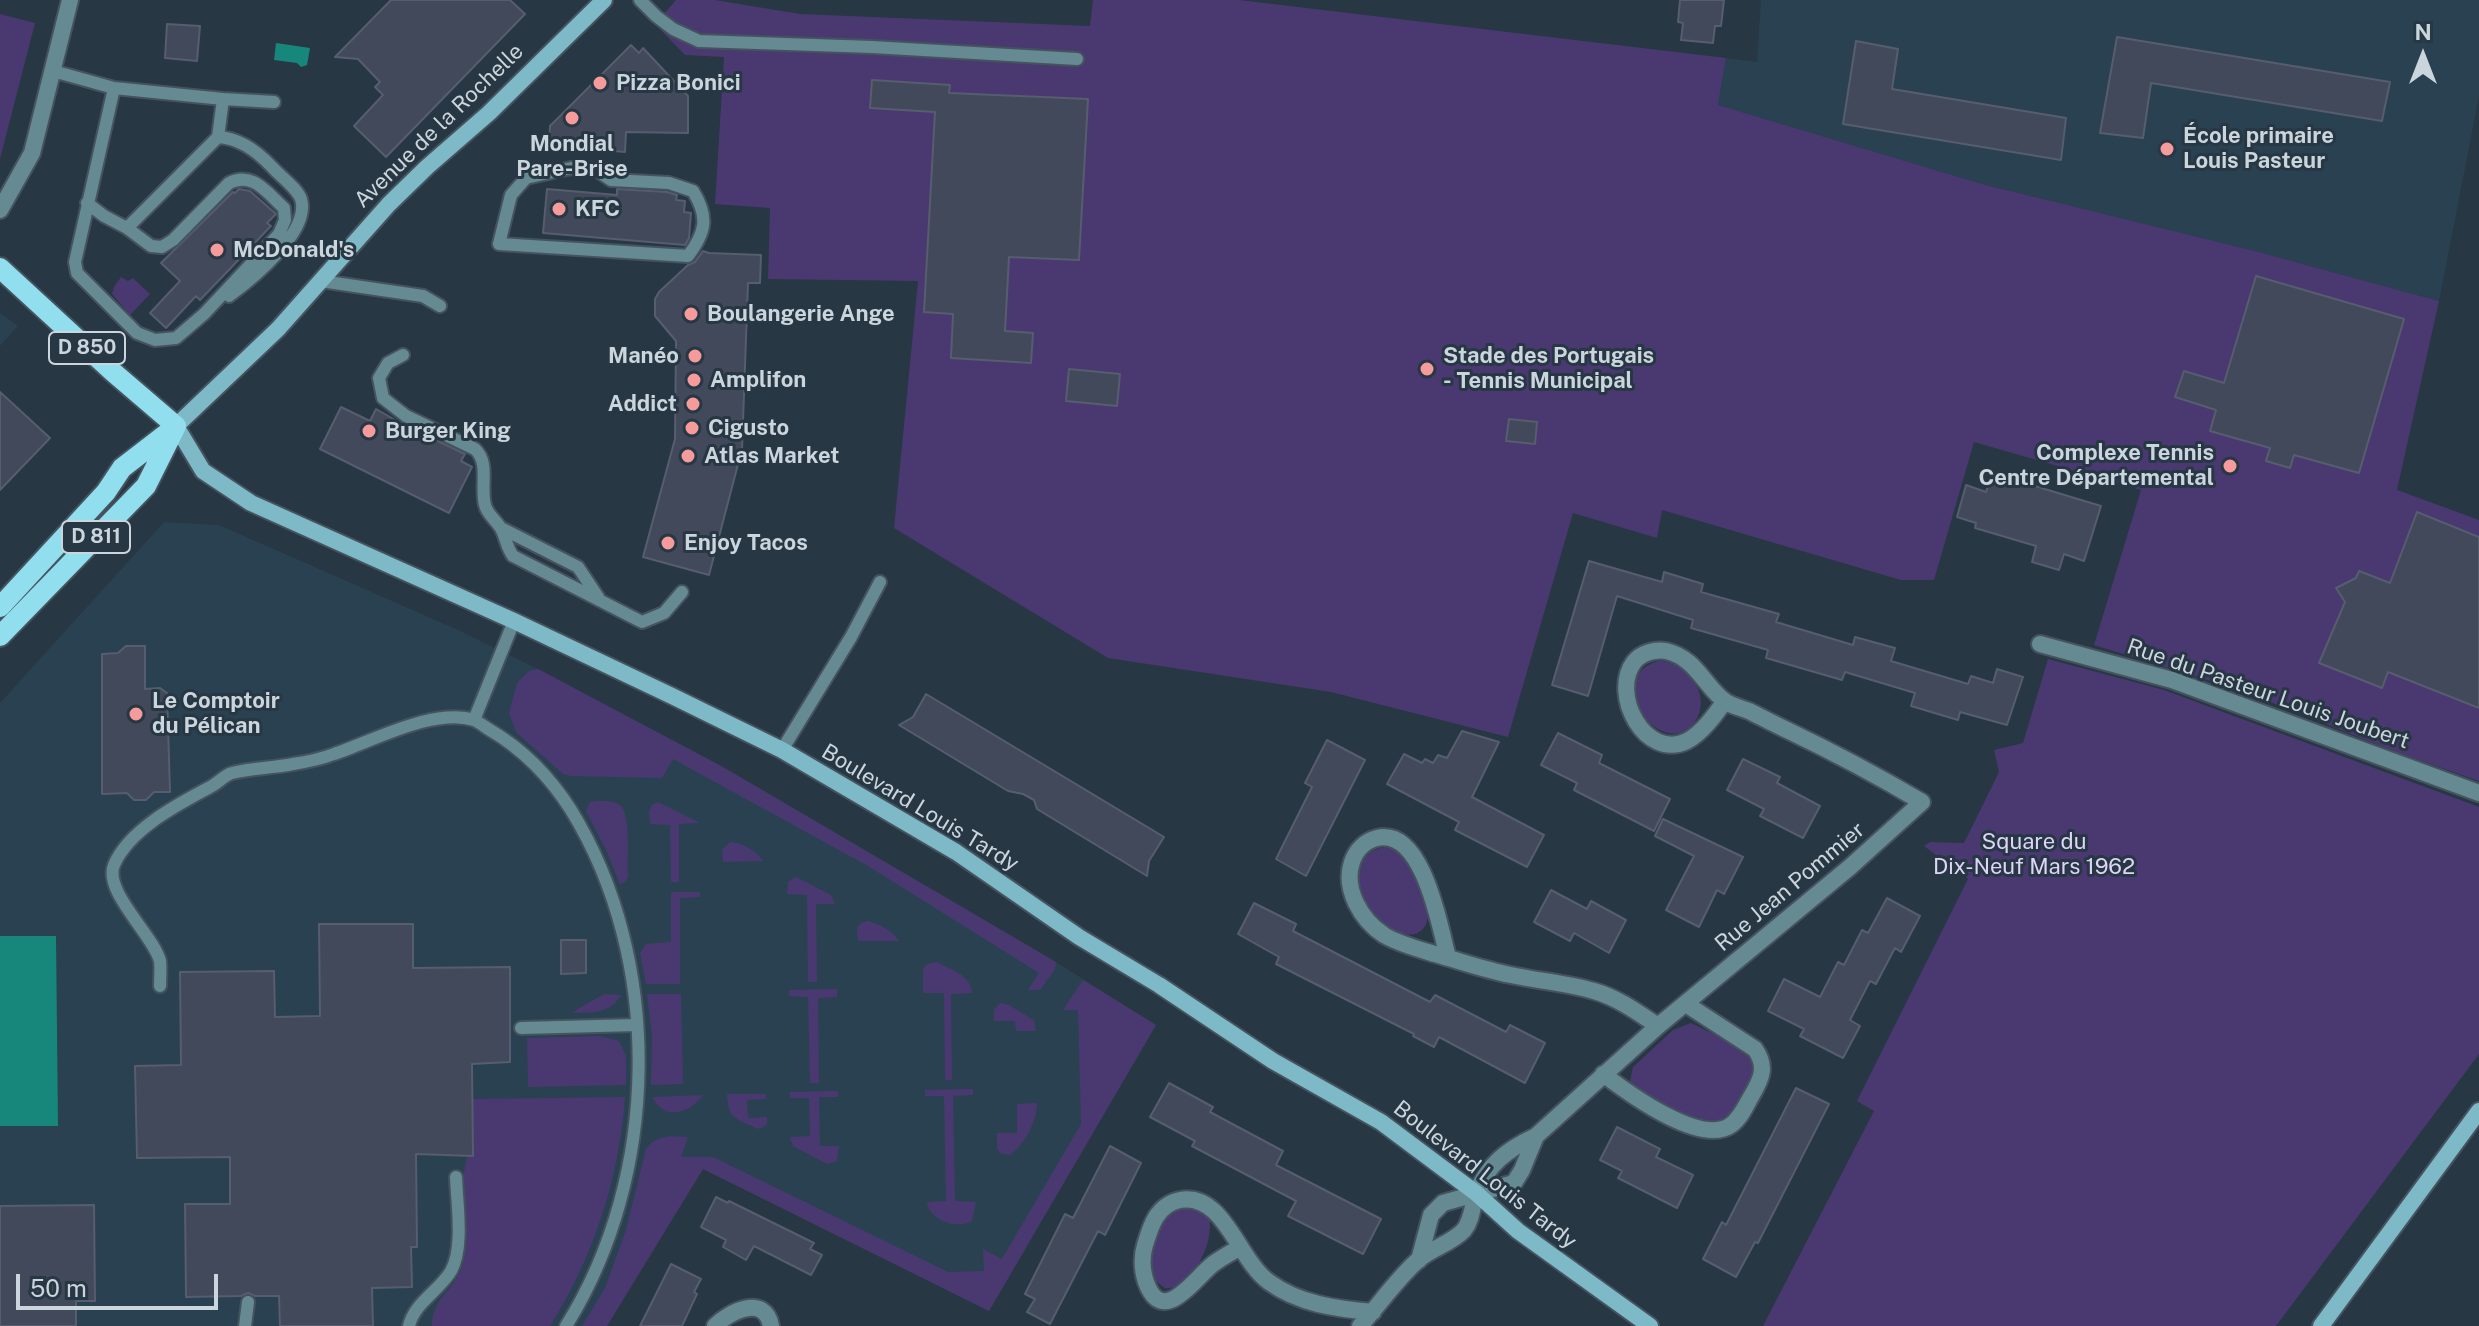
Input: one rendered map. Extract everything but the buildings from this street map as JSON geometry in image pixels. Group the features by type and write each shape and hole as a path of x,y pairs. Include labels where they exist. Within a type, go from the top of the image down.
{"main road":[{"name":"D 850","path":"0,268 176,426"},
{"name":"Avenue de la Rochelle","path":"0,607 106,492 122,468 176,426"},
{"name":"Avenue de la Rochelle","path":"0,636 146,486 176,426"}],"street":[{"path":"0,210 32,153 70,0"},
{"name":"Avenue de la Rochelle","path":"176,426 278,329 389,204 489,113 604,0"},
{"name":"Boulevard Louis Tardy","path":"176,426 203,471 251,503 514,621 782,750 956,852 1079,937 1159,985 1273,1061 1381,1122 1476,1193 1518,1231 1652,1325"},
{"name":"Rue du Pasteur Louis Joubert","path":"2040,644 2172,680 2479,793"},
{"path":"1664,650 1679,656 1698,670 1725,701 1688,740 1670,744 1658,741 1645,733 1629,709 1627,676 1639,656 1664,650"},
{"name":"Rue Jean Pommier","path":"1360,1326 1419,1260 1460,1235 1468,1226 1476,1193 1496,1161 1516,1145 1536,1136 1658,1026 1850,867 1922,802 1831,752 1725,701"},
{"path":"1448,958 1435,903 1413,856 1398,840 1385,836 1370,839 1358,849 1351,863 1352,894 1358,908 1383,934 1405,945 1448,958 1599,992 1620,1001 1658,1026"},
{"path":"1603,1074 1666,1114 1697,1129 1710,1132 1731,1125 1738,1119 1761,1080 1761,1058 1755,1049 1686,1004"},
{"path":"2321,1326 2479,1111"},
{"name":"Rue Jean Pommier","path":"1419,1260 1431,1215 1443,1203 1514,1183 1536,1136"},
{"path":"1239,1248 1214,1263 1180,1296 1160,1300 1147,1286 1144,1248 1153,1222 1160,1210 1184,1199 1207,1203 1218,1214 1251,1264 1267,1281 1287,1293 1341,1310 1373,1312"},
{"path":"715,1326 725,1316 752,1307 770,1319 771,1326"}],"lane":[{"path":"640,0 673,29 699,41 1077,59"},
{"path":"53,71 114,88 274,102"},
{"path":"114,88 75,262 77,273 137,333 155,340 176,338 256,273 289,239 302,209 300,196 267,162 246,145 218,137"},
{"path":"127,228 218,137 223,99"},
{"path":"571,168 595,169 611,180 669,183 693,191 703,217 702,238 688,256 499,244 511,195 526,178 571,168"},
{"path":"87,203 151,246 162,247 173,240 229,183 240,178 252,180 284,208 285,220 279,234 204,314"},
{"path":"321,281 423,296 440,306"},
{"path":"403,355 388,363 379,378 383,398 406,416 475,449 484,463 482,487 486,510 501,528 578,567 600,600"},
{"path":"501,528 506,547 513,556 642,622 664,613 682,592"},
{"path":"782,750 851,637 880,582"},
{"path":"474,720 514,621"},
{"path":"160,986 160,961 113,877 113,866 150,822 229,774 333,755 401,728 455,718 474,720 503,737 541,769 588,839 619,919 632,977 637,1025 635,1126 627,1176 594,1277 566,1326"},
{"path":"521,1028 637,1025"},
{"path":"409,1326 418,1307 452,1269 456,1258 456,1177"},
{"path":"245,1326 248,1302"}],"shaded area":[{"name":"École primaire Louis Pasteur","path":"1761,0 2479,0 2479,96 2439,301 2255,251 1982,184 1718,105 1726,58 1757,62"},
{"path":"276,43 310,48 307,65 301,67 297,63 274,60"},
{"path":"0,313 18,326 0,346"},
{"path":"164,522 219,525 456,629 538,669 723,767 1056,962 1156,1025 989,1311 703,1169 607,1326 0,1326 0,703"},
{"path":"0,936 56,936 58,1126 0,1126"}],"green space":[{"name":"Stade des Portugais - Tennis Municipal","path":"676,0 715,0 800,14 1090,26 1093,0 1239,0 1726,58 1718,105 1982,184 2255,251 2439,301 2397,490 2479,520 2479,781 2396,752 2240,690 2094,645 2141,490 1974,442 1934,580 1901,580 1662,510 1657,538 1573,513 1508,737 1331,692 1108,658 894,528 918,281 768,279 770,208 715,204 724,57 685,55 655,24"},
{"path":"0,14 35,23 0,159"},
{"path":"121,277 128,281 133,278 150,294 130,315 112,294"},
{"name":"Square du Dix-Neuf Mars 1962","path":"2048,659 2164,690 2479,807 2479,1054 2276,1326 1763,1326 1874,1111 1857,1101 1968,879 1924,846 1930,842 1964,843 1999,772 1994,750 2023,743"},
{"path":"1658,661 1679,666 1699,691 1700,712 1695,722 1682,732 1668,733 1654,726 1642,714 1635,700 1634,684 1641,671"},
{"path":"538,669 723,767 1056,962 1055,969 1040,990 1028,990 1039,973 868,866 673,759 662,778 563,774 516,732 509,713 517,683 529,671"},
{"path":"590,802 615,803 624,812 628,877 624,883 620,884 586,811"},
{"path":"658,802 700,823 679,824 679,882 671,882 670,825 650,824 649,811"},
{"path":"730,842 749,848 763,861 723,862 722,850"},
{"path":"1385,847 1402,854 1424,893 1428,917 1419,932 1405,934 1390,928 1376,917 1365,901 1359,884 1359,868 1367,855"},
{"path":"796,877 831,895 835,904 816,904 817,982 808,982 807,895 787,894 788,882"},
{"path":"671,892 700,892 700,897 680,898 680,984 646,984 640,953 646,944 671,942"},
{"path":"867,921 885,928 899,941 858,941 857,928"},
{"path":"937,962 964,977 972,993 951,994 952,1080 945,1080 944,993 923,993 923,969 927,964"},
{"path":"1083,980 1156,1025 989,1311 703,1169 607,1326 582,1326 605,1288 626,1230 646,1149 665,1137 688,1137 681,1157 713,1157 948,1272 984,1271 983,1249 1002,1259 1081,1124 1078,1010 1063,1010"},
{"path":"837,989 837,997 818,998 819,1083 810,1083 808,997 789,996 789,990"},
{"path":"604,994 621,995 605,1009 571,1013"},
{"path":"647,994 681,994 683,1084 651,1085 652,1036"},
{"path":"1000,1003 1009,1005 1034,1021 1036,1031 1016,1031 1015,1021 994,1021 994,1010"},
{"path":"1691,1023 1747,1050 1751,1059 1750,1081 1739,1105 1722,1121 1712,1124 1693,1120 1668,1108 1644,1094 1630,1081 1633,1067 1673,1030"},
{"path":"600,1036 619,1041 626,1056 626,1085 528,1087 527,1038"},
{"path":"973,1089 973,1095 953,1096 955,1201 976,1202 972,1221 952,1224 933,1214 927,1202 946,1201 944,1096 925,1096 925,1090"},
{"path":"838,1091 838,1097 819,1097 820,1146 839,1146 837,1161 827,1164 793,1146 790,1137 810,1136 809,1098 790,1098 790,1092"},
{"path":"727,1094 766,1094 766,1099 747,1100 748,1118 767,1117 767,1124 760,1129 734,1117"},
{"path":"703,1095 691,1107 677,1112 663,1109 652,1097"},
{"path":"625,1097 617,1158 602,1216 579,1272 550,1326 432,1326 436,1308 459,1275 465,1252 463,1182 468,1155 473,1155 473,1099"},
{"path":"1037,1103 1032,1124 1021,1145 1010,1155 1000,1153 997,1133 1017,1133 1017,1104"},
{"path":"1194,1206 1210,1216 1207,1244 1200,1262 1188,1278 1181,1284 1165,1288 1157,1282 1150,1266 1154,1239 1161,1221 1174,1209"}],"place":[{"name":"Pizza Bonici","path":"600,83"},
{"name":"Mondial Pare-Brise","path":"572,118"},
{"name":"École primaire Louis Pasteur","path":"2167,149"},
{"name":"KFC","path":"559,209"},
{"name":"McDonald's","path":"217,250"},
{"name":"Boulangerie Ange","path":"691,314"},
{"name":"Manéo","path":"695,356"},
{"name":"Stade des Portugais - Tennis Municipal","path":"1427,369"},
{"name":"Amplifon","path":"694,380"},
{"name":"Addict","path":"693,404"},
{"name":"Cigusto","path":"692,428"},
{"name":"Burger King","path":"369,431"},
{"name":"Atlas Market","path":"688,456"},
{"name":"Complexe Tennis Centre Départemental","path":"2230,466"},
{"name":"Enjoy Tacos","path":"668,543"},
{"name":"Le Comptoir du Pélican","path":"136,714"}]}
